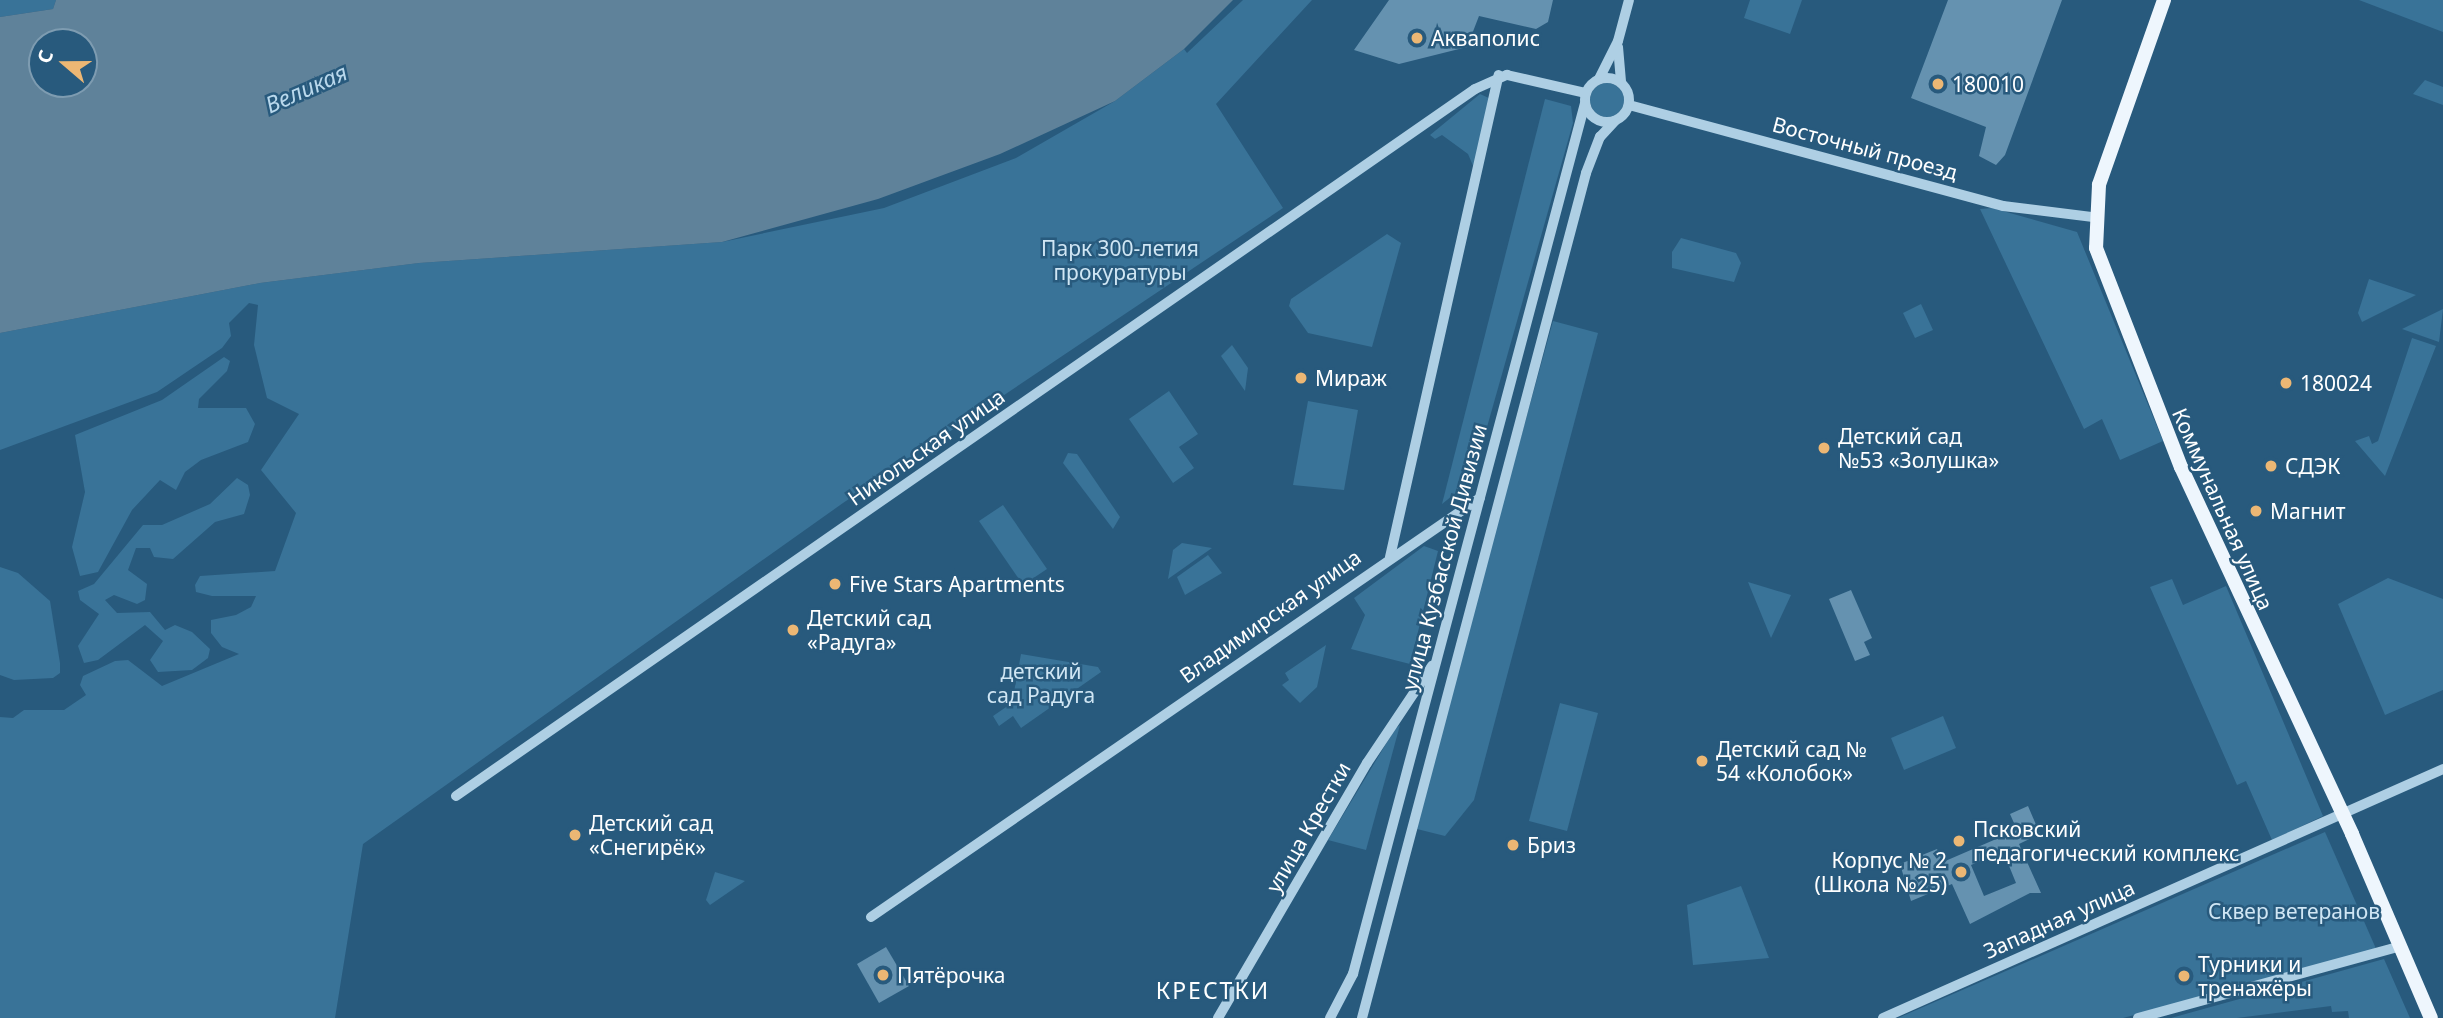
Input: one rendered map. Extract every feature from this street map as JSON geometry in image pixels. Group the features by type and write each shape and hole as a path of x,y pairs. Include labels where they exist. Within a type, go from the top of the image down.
{"main road":[{"name":"Коммунальная улица","path":"2164,0 2108,153 2093,217 2096,248 2160,418 2342,814 2431,1018"}],"street":[{"name":"улица Кузбасской Дивизии","path":"1330,1018 1353,974 1585,98 1599,79 1618,41 1629,0"},
{"name":"улица Кузбасской Дивизии","path":"1362,1018 1586,173 1600,137 1629,105 1621,83 1618,41"},
{"path":"1499,75 1585,98 1594,119 1615,121"},
{"name":"Никольская улица","path":"456,796 1499,75"},
{"name":"Владимирская улица","path":"871,917 1390,557 1499,75"},
{"path":"1599,79 1621,83"},
{"name":"Восточный проезд","path":"1629,105 2003,206 2093,217"},
{"path":"1390,557 1480,498"},
{"name":"улица Крестки","path":"1219,1017 1367,764 1436,661"},
{"name":"Западная улица","path":"1883,1018 2443,769"},
{"path":"2137,1018 2401,946"}],"green space":[{"path":"0,0 56,0 53,9 0,17"},
{"name":"Парк 300-летия прокуратуры","path":"1243,0 1312,0 1216,104 1283,208 843,503 363,844 335,1018 0,1018 0,717 13,718 24,710 64,710 86,695 80,685 83,676 115,661 128,660 162,686 239,654 222,647 211,633 211,620 236,615 251,607 256,596 212,596 196,592 195,585 200,576 275,571 296,513 261,470 299,414 267,398 254,345 258,305 249,303 229,323 231,336 222,348 157,392 0,450 0,333 260,283 419,263 722,242 884,208 1016,158 1115,101 1184,49 1187,53"},
{"path":"1750,0 1802,0 1790,34 1744,18"},
{"path":"2359,0 2443,0 2443,32"},
{"path":"2425,80 2443,87 2443,105 2413,94"},
{"path":"1607,83 1619,88 1624,100 1619,112 1607,117 1595,112 1590,100 1595,88"},
{"path":"1480,94 1491,99 1474,168 1468,154 1442,135 1435,139 1430,135"},
{"path":"1545,99 1571,106 1573,123 1472,480 1442,504"},
{"path":"1992,208 2077,232 2163,441 2120,460 2102,419 2084,429 1980,209"},
{"path":"1387,234 1401,243 1372,347 1308,333 1289,306 1291,299"},
{"path":"1681,238 1736,253 1741,263 1734,282 1672,268 1672,252"},
{"path":"2369,279 2416,295 2362,322 2358,313"},
{"path":"1921,304 1933,330 1915,338 1903,313"},
{"path":"2443,309 2439,342 2402,329"},
{"path":"1553,321 1598,333 1474,800 1445,836 1413,828"},
{"path":"2412,338 2436,346 2385,476 2355,441 2369,436 2372,444 2378,441"},
{"path":"1232,345 1248,368 1245,391 1221,356"},
{"path":"224,357 230,361 227,371 199,399 198,408 246,408 255,424 248,442 201,460 185,472 176,490 160,480 132,510 98,572 80,576 72,547 85,492 75,435 162,400"},
{"path":"1169,391 1198,434 1179,447 1194,468 1173,483 1129,419"},
{"path":"1308,401 1358,410 1344,490 1293,485"},
{"path":"1068,453 1077,454 1120,517 1113,529 1063,463"},
{"path":"237,478 248,485 250,495 244,514 215,522 173,559 154,557 150,548 136,548 128,570 147,584 145,600 137,604 114,595 105,600 117,613 150,612 165,630 175,625 192,632 210,649 208,658 192,670 158,672 150,660 163,641 145,625 98,660 84,663 78,646 99,614 80,600 78,591 94,584 143,525 162,525 210,504"},
{"path":"1003,505 1047,569 1023,585 979,521"},
{"path":"1182,543 1212,548 1168,579 1173,550"},
{"path":"1424,546 1438,551 1410,664 1351,649 1365,615 1354,598"},
{"path":"1208,555 1222,573 1185,595 1177,577"},
{"path":"0,567 18,573 50,601 60,663 60,673 53,678 14,680 0,675"},
{"path":"2388,578 2443,599 2443,690 2385,715 2338,604"},
{"path":"2172,579 2183,605 2226,586 2323,816 2272,840 2246,781 2237,785 2150,587"},
{"path":"1748,582 1791,595 1771,638"},
{"path":"1326,645 1317,687 1300,703 1282,685 1289,680 1285,673"},
{"name":"детский сад Радуга","path":"1021,654 1098,667 1101,672 1021,728 1013,716 999,726 993,716 1012,703"},
{"path":"1560,703 1598,713 1567,831 1529,821"},
{"path":"1943,716 1956,748 1904,770 1891,738"},
{"path":"1400,725 1366,850 1328,840 1395,729"},
{"name":"Сквер ветеранов","path":"2325,832 2377,951 2123,1018 1898,1018"},
{"path":"715,872 745,881 710,905 706,900"},
{"path":"1741,886 1769,958 1693,965 1687,905"},
{"path":"2384,959 2410,1018 2349,1018 2348,1011 2332,1012 2331,1006 2237,1018 2171,1018"}],"water":[{"name":"Великая","path":"56,0 1233,0 1184,49 1115,101 1000,154 878,199 722,242 419,263 260,283 0,333 0,17 53,9"}],"building":[{"name":"Акваполис","path":"1389,0 1553,0 1548,22 1536,29 1479,16 1467,47 1399,64 1354,50"},
{"path":"1948,0 2062,0 2005,155 1996,165 1979,156 1986,127 1911,98"},
{"path":"1851,590 1872,638 1864,642 1870,655 1855,661 1829,599"},
{"name":"Корпус № 2 (Школа №25)","path":"2028,806 2040,834 2019,844 2041,893 2030,893 1970,924 1952,884 1911,901 1900,864 1937,849 1943,862 2017,830 2010,814","holes":["2003,851 2016,883 1984,896 1971,865"]},
{"name":"Пятёрочка","path":"886,947 909,986 879,1003 857,964"}],"place":[{"name":"Акваполис","path":"1417,38"},
{"name":"180010","path":"1938,84"},
{"name":"Мираж","path":"1301,378"},
{"name":"180024","path":"2286,383"},
{"name":"Детский сад №53 «Золушка»","path":"1824,448"},
{"name":"СДЭК","path":"2271,466"},
{"name":"Магнит","path":"2256,511"},
{"name":"Five Stars Apartments","path":"835,584"},
{"name":"Детский сад «Радуга»","path":"793,630"},
{"name":"Детский сад № 54 «Колобок»","path":"1702,761"},
{"name":"Детский сад «Снегирёк»","path":"575,835"},
{"name":"Псковский педагогический комплекс","path":"1959,841"},
{"name":"Бриз","path":"1513,845"},
{"name":"Корпус № 2 (Школа №25)","path":"1961,872"},
{"name":"Пятёрочка","path":"883,975"},
{"name":"Турники и тренажёры","path":"2184,976"}],"district":[{"name":"КРЕСТКИ","path":"1213,990"}]}
